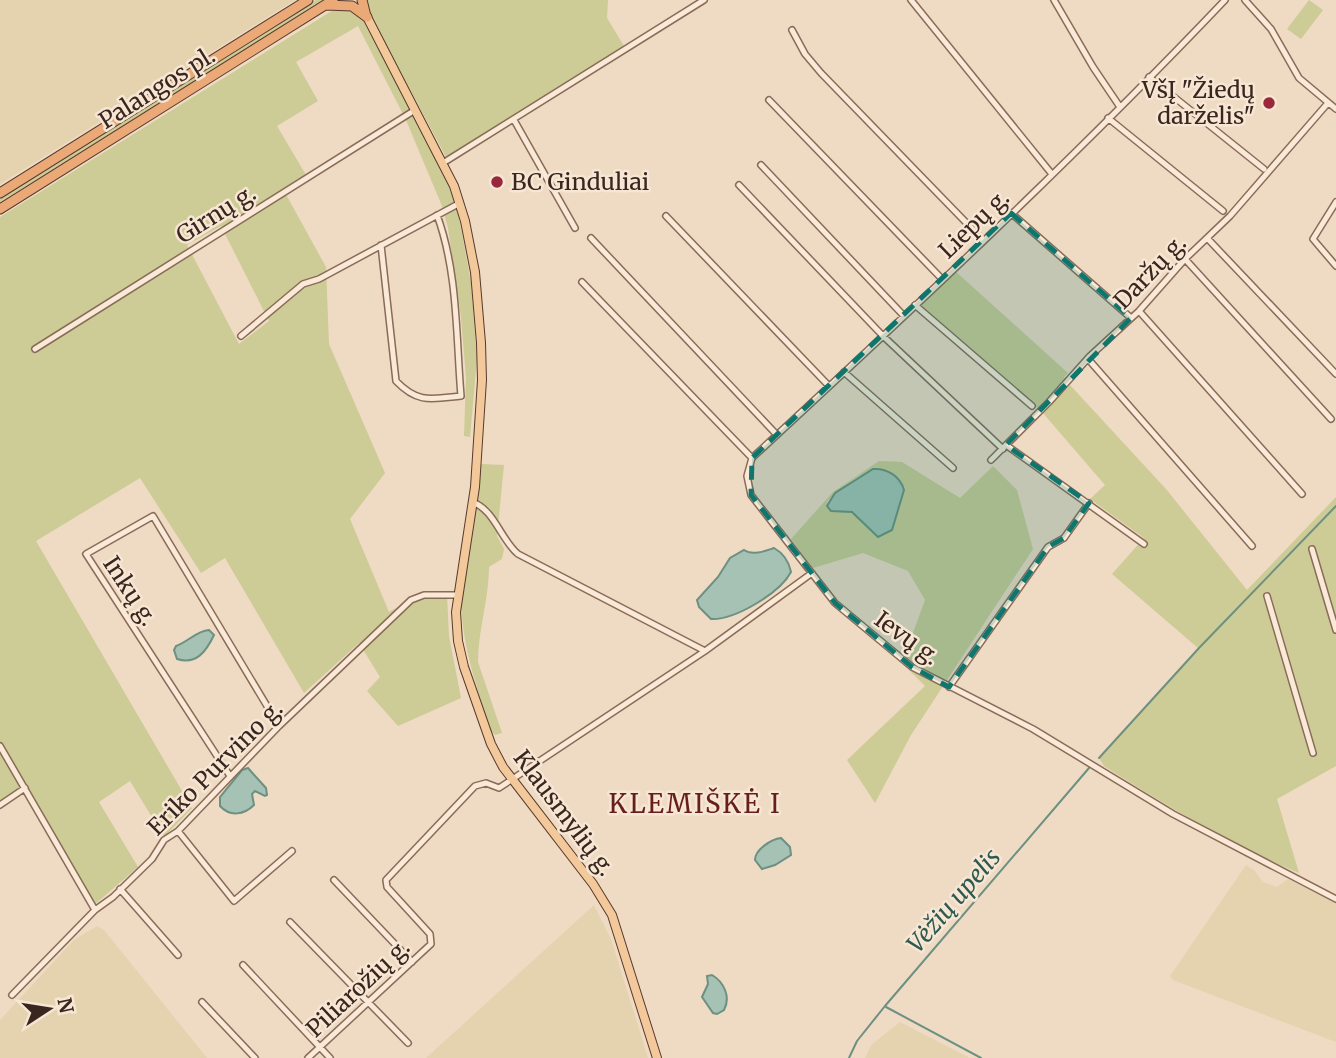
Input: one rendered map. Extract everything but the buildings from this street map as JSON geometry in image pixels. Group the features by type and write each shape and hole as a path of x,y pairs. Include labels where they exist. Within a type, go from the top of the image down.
{"highway":[{"name":"Palangos pl.","path":"0,193 308,0"},
{"path":"362,0 367,17"},
{"name":"Palangos pl.","path":"0,209 329,3"},
{"path":"329,3 352,6 367,17"}],"main road":[{"name":"Klausmylių g.","path":"367,17 443,163 460,203 479,305 481,422 457,595 457,629 464,667 491,744 512,779 593,884 612,915 657,1058"}],"street":[{"path":"443,163 704,0"},
{"path":"911,0 1051,173"},
{"path":"1054,0 1120,107"},
{"name":"Liepų g.","path":"752,458 1011,213 1225,0"},
{"path":"1245,0 1271,29 1299,78 1336,109"},
{"path":"792,30 805,54 821,73 983,240"},
{"path":"1149,77 1264,169"},
{"path":"769,100 942,279"},
{"name":"Daržų g.","path":"991,460 1230,216 1328,103"},
{"name":"Girnų g.","path":"35,349 415,110"},
{"path":"1108,118 1223,211"},
{"path":"514,120 575,228"},
{"path":"761,165 904,316"},
{"path":"739,185 883,336 1004,447 1089,503 1144,544"},
{"path":"1336,202 1312,239 1336,266"},
{"path":"241,336 303,284 318,279 460,203"},
{"path":"1011,213 1131,318"},
{"path":"381,244 396,382 408,394 428,399 461,396 453,288 437,215"},
{"path":"666,216 829,386"},
{"path":"591,238 777,435"},
{"path":"1207,238 1336,374"},
{"path":"1185,259 1331,419"},
{"path":"582,282 752,458"},
{"path":"915,305 1032,406"},
{"path":"1139,310 1301,494"},
{"path":"1089,360 1252,546"},
{"path":"844,372 953,468"},
{"name":"Ievų g.","path":"752,458 747,482 751,495 835,603 912,667 1032,729 1173,814 1336,899"},
{"path":"472,502 484,508 507,544 518,554 705,651"},
{"path":"949,687 1048,547 1064,538 1089,503"},
{"name":"Inkų g.","path":"230,776 86,554 153,516 279,726"},
{"path":"1312,549 1336,630"},
{"path":"512,779 705,651 811,573"},
{"name":"Eriko Purvino g.","path":"12,995 95,910 152,859 164,840 178,831 279,726 411,600 424,595 457,595"},
{"path":"1267,596 1313,754"},
{"path":"0,746 95,910"},
{"name":"Piliarožių g.","path":"308,1058 431,944 432,937 387,887 387,876 475,786 486,783 499,788 512,779"},
{"path":"0,805 25,788"},
{"path":"178,831 234,901 292,851"},
{"path":"334,880 412,962"},
{"path":"120,889 178,955"},
{"path":"290,922 408,1043"},
{"path":"243,965 330,1058"},
{"path":"202,1002 255,1058"}],"highlighted area":[{"path":"1011,213 1131,318 1006,445 1089,503 1064,538 1048,547 949,687 912,667 835,603 751,495 752,458"}],"shaded area":[{"path":"0,0 295,0 0,184"},
{"path":"316,0 326,0 0,202 0,198"},
{"path":"366,0 608,0 607,18 624,46 446,157 367,9"},
{"path":"1309,0 1323,10 1301,39 1287,29"},
{"path":"341,8 353,10 360,15 447,178 457,207 471,282 477,359 470,437 464,436 466,378 461,317 448,228 442,206 406,120 358,26 296,62 318,101 277,126 306,175 283,189 326,267 329,344 385,473 350,519 389,612 418,596 447,595 449,636 461,698 398,726 367,691 380,677 359,643 304,693 225,558 201,573 140,478 36,541 192,808 164,837 130,781 99,802 138,867 94,905 24,785 0,801 0,217 330,12","holes":["221,226 269,321 239,344 187,245"]},
{"path":"955,271 1068,373 1064,377 1066,380 1039,409 921,305"},
{"path":"1070,385 1166,489 1247,590 1336,497 1336,766 1277,799 1299,873 1199,824 1104,766 1099,758 1198,648 1112,574 1144,538 1090,499 1105,485 1042,412"},
{"path":"879,461 902,462 960,498 993,466 1017,490 1033,549 911,735 875,803 847,760 925,686 902,663 925,600 908,571 863,553 813,568 791,539 833,492","holes":["879,469 898,478 904,490 892,530 878,537 852,512 831,511 827,502 858,477"]},
{"path":"481,464 504,465 497,536 504,549 502,559 489,567 478,662 502,733 495,735 491,731 472,668 461,603"},
{"path":"873,469 892,474 904,490 892,530 878,537 852,512 831,511 827,506 835,493"},
{"path":"774,548 785,558 791,572 767,596 744,610 721,618 711,619 699,607 697,600 718,577 730,558 744,550 755,553"},
{"path":"209,630 214,635 200,656 190,660 177,659 174,650 176,646 200,632"},
{"path":"248,768 266,788 267,795 255,791 252,794 254,805 241,813 224,810 220,806 220,797 242,770"},
{"path":"781,838 790,847 791,855 762,869 755,860 758,852 768,843"},
{"path":"1246,865 1254,870 1263,882 1277,887 1288,879 1336,902 1336,1042 1173,980 1170,976"},
{"path":"594,905 611,939 648,1058 426,1058"},
{"path":"97,926 104,930 207,1058 0,1058 0,1020 74,940"},
{"path":"712,975 723,986 727,1000 724,1010 717,1014 713,1013 702,997 708,984 707,976"},
{"path":"900,1022 970,1058 865,1058 871,1045"}],"waterway":[{"name":"Vėžių upelis","path":"1099,758 1199,648 1336,506"},
{"name":"Vėžių upelis","path":"849,1058 857,1041 885,1006 1089,768"},
{"path":"886,1007 981,1058"}],"place":[{"name":"VšĮ \"Žiedų darželis\"","path":"1269,103"},
{"name":"BC Ginduliai","path":"497,182"}],"district":[{"name":"KLEMIŠKĖ I","path":"695,804"}]}
